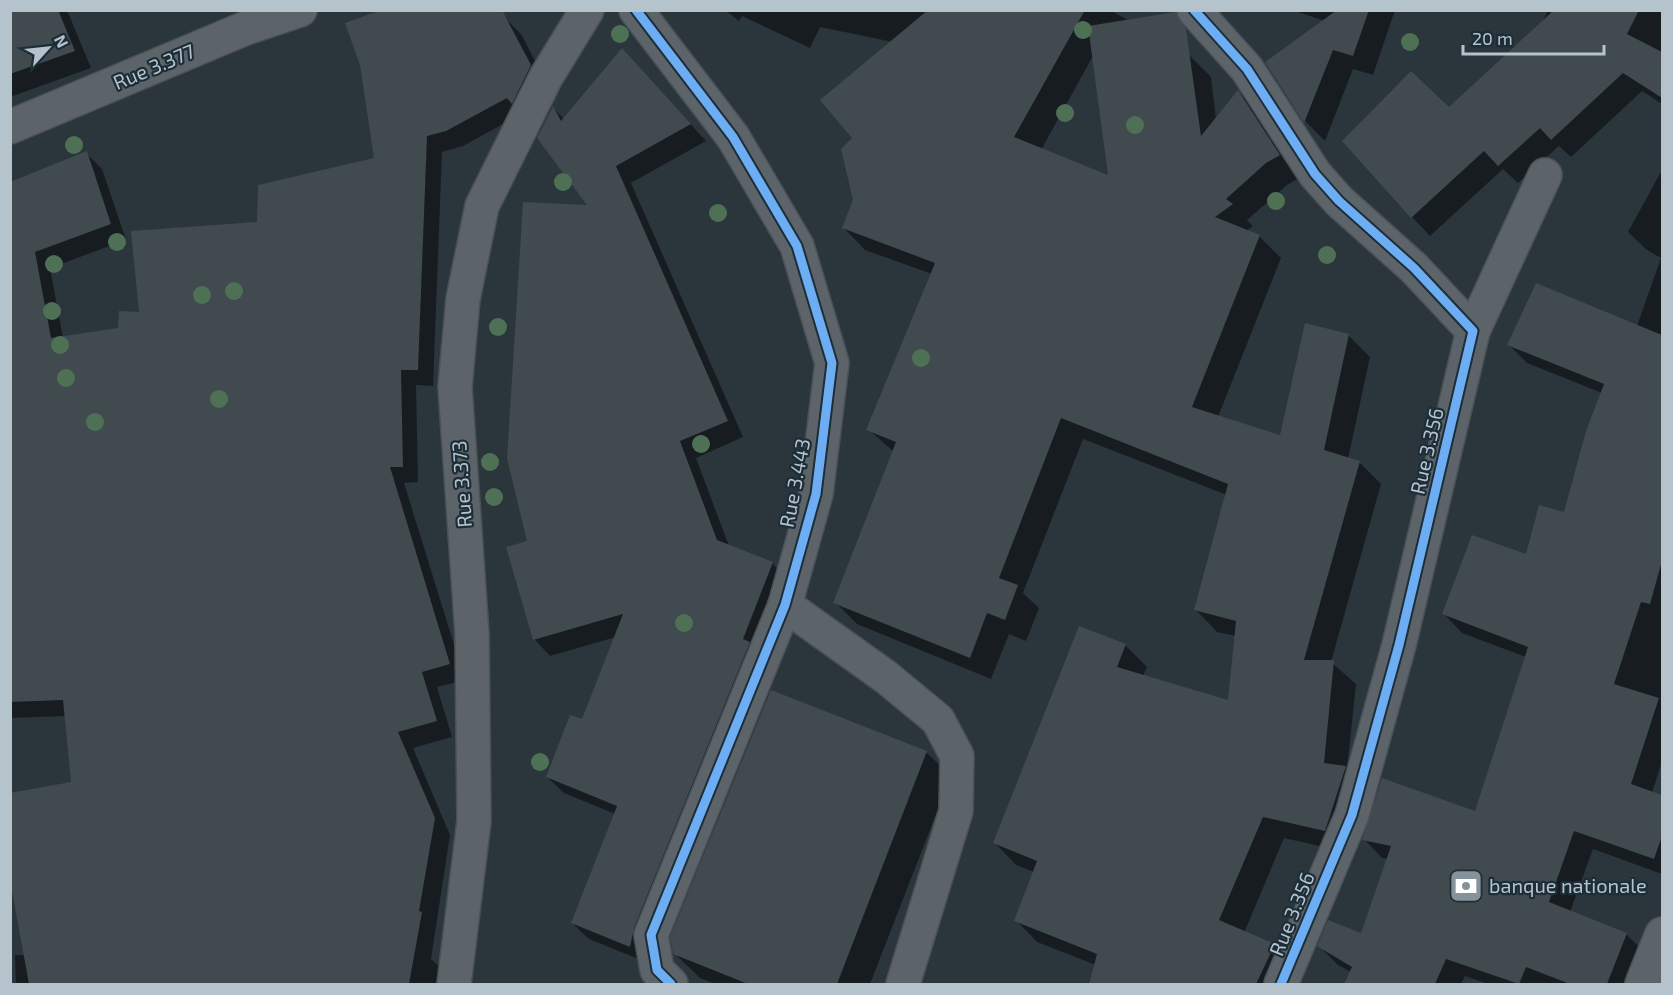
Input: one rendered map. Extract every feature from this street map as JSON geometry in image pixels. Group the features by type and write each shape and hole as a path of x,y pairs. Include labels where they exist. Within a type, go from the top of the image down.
{"street":[{"name":"Rue 3.377","path":"10,127 246,28 300,10"},
{"name":"Rue 3.373","path":"454,984 474,821 472,634 455,387 463,299 482,206 546,77 587,10"},
{"name":"Rue 3.443","path":"636,10 733,137 797,246 832,363 816,494 785,605 651,934 657,970 671,984"},
{"path":"1194,10 1247,69 1315,174 1339,201 1414,268 1473,331"},
{"name":"Rue 3.356","path":"1281,984 1352,815 1400,645 1473,331 1545,176"},
{"path":"785,605 886,677 938,720 957,756 956,811 903,984"},
{"path":"1642,984 1662,934"}],"building":[{"path":"10,10 58,10 75,51 10,74"},
{"path":"381,10 502,10 531,65 512,104 507,98 446,131 427,136 418,370 401,370 403,467 390,467 450,664 422,672 437,721 398,732 435,818 409,984 29,984 10,880 10,793 71,782 63,700 10,702 10,182 87,151 111,224 35,252 51,338 118,328 119,311 139,312 131,231 257,222 258,185 374,158 360,65 345,23"},
{"path":"928,10 1085,10 1014,137 1108,175 1088,26 1176,12 1186,29 1201,136 1238,90 1280,155 1266,163 1226,199 1233,204 1215,217 1260,235 1192,407 1280,435 1305,323 1349,334 1324,450 1360,461 1304,660 1334,660 1324,763 1346,766 1325,831 1263,817 1219,920 1275,944 1256,984 1089,984 1097,954 1014,921 1037,861 993,843 1079,626 1126,644 1117,667 1228,700 1236,621 1194,610 1228,484 1061,418 999,578 1018,585 1005,620 987,613 970,658 833,603 896,442 866,430 935,263 842,228 853,200 841,149 852,138 820,100"},
{"path":"1337,10 1369,10 1353,56 1333,50 1304,123 1265,62"},
{"path":"1554,10 1639,10 1627,34 1662,52 1662,98 1623,73 1551,140 1540,128 1498,166 1484,151 1411,218 1342,141 1411,71 1449,107"},
{"path":"622,48 691,124 616,166 728,421 680,441 717,540 773,562 743,639 750,642 634,928 630,947 571,923 617,806 546,777 570,715 582,719 623,614 533,640 506,547 527,541 507,458 523,202 587,205 537,138 553,106 561,121"},
{"path":"1536,283 1662,335 1662,561 1650,604 1641,602 1614,684 1659,698 1631,784 1662,795 1662,836 1654,859 1574,831 1549,902 1627,933 1607,984 1570,984 1526,967 1519,984 1446,959 1435,984 1344,984 1352,967 1317,946 1328,920 1361,933 1391,846 1362,840 1382,778 1475,811 1528,647 1442,614 1472,535 1526,554 1539,505 1564,512 1586,431 1604,384 1507,345"},
{"path":"771,690 927,751 837,984 748,984 673,954 670,937"}],"cycle path":[{"path":"636,10 733,137 797,246 832,363 816,494 785,605 651,935 657,970 671,984"},
{"path":"1194,10 1247,69 1315,174 1339,201 1414,268 1473,331 1399,645 1352,815 1281,984"}],"place":[{"name":"banque nationale","path":"1466,886"}]}
